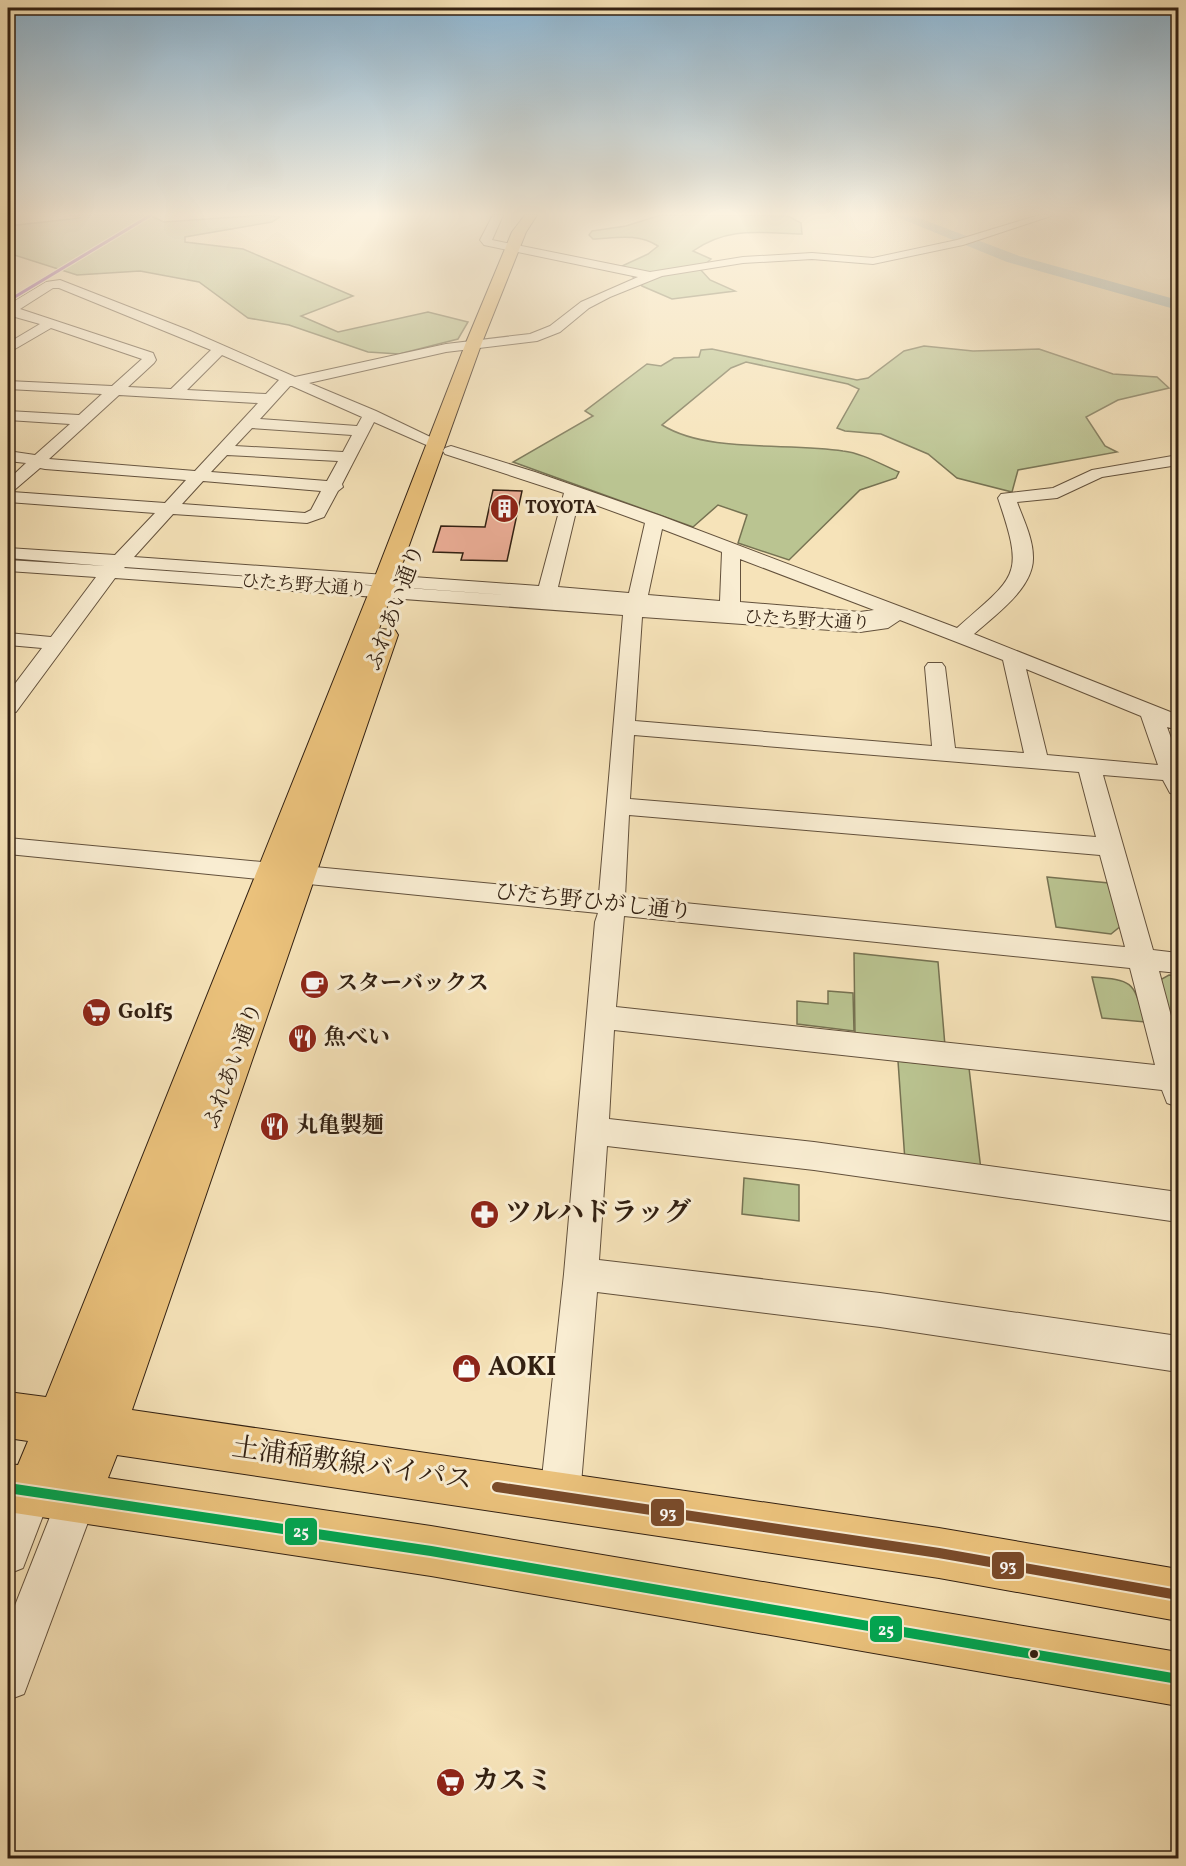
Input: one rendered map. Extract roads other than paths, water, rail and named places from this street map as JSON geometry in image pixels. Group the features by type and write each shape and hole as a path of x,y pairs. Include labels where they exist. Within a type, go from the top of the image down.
{"main road":[{"path":"444,448 472,345 492,302"},
{"path":"444,448 492,344 503,302"},
{"name":"ふれあい通り","path":"39,1492 81,1425 444,448"},
{"name":"土浦稲敷線バイパス","path":"8,1415 939,1553 1179,1595"},
{"path":"39,1492 431,1551 1179,1678"}],"street":[{"path":"9,310 22,302"},
{"path":"106,302 146,317 371,414 444,448 655,520 1013,656 1179,723"},
{"path":"8,708 55,643 115,567 285,382 415,357 446,348 522,340 544,334 592,302"},
{"path":"8,488 149,360 148,356 95,337 9,310"},
{"path":"95,337 146,317"},
{"path":"8,349 52,322"},
{"path":"175,394 219,350"},
{"path":"8,384 269,399"},
{"path":"8,497 307,518 318,513 335,487 371,414"},
{"path":"8,415 83,420"},
{"path":"249,423 362,430"},
{"path":"224,450 350,457"},
{"path":"8,456 28,458 38,462 335,487"},
{"path":"960,636 998,600 1022,573 1024,556 1007,498 1057,493 1098,473 1179,460"},
{"path":"547,592 573,491"},
{"path":"560,1496 582,1274 608,922 614,906 610,891 635,605 655,520"},
{"path":"730,549 730,607"},
{"name":"ひたち野大通り","path":"8,553 115,567"},
{"name":"ひたち野大通り","path":"8,565 115,567 635,605 857,626 874,626 885,623 891,618 891,610 872,617 860,618 730,607 635,605 547,592 393,587"},
{"path":"8,639 55,643"},
{"path":"1013,656 1037,762"},
{"path":"935,666 944,754"},
{"path":"624,727 1089,766 1177,779 1151,712"},
{"path":"601,1017 1176,1086 1089,766"},
{"path":"618,806 1111,847"},
{"name":"ひたち野ひがし通り","path":"8,846 287,872 1179,963"},
{"path":"593,1131 817,1156 1179,1207"},
{"path":"582,1274 822,1301 1045,1332 1179,1354"},
{"name":"ふれあい通り","path":"8,1553 39,1492"},
{"name":"ふれあい通り","path":"8,1678 39,1492"}],"waterway":[{"path":"1168,302 1178,305"}],"place":[{"name":"TOYOTA","path":"504,508"},
{"name":"スターバックス","path":"315,984"},
{"name":"Golf5","path":"97,1012"},
{"name":"魚べい","path":"303,1038"},
{"name":"丸亀製麺","path":"275,1126"},
{"name":"ツルハドラッグ","path":"484,1214"},
{"name":"AOKI","path":"467,1368"},
{"name":"カスミ","path":"451,1782"}]}
